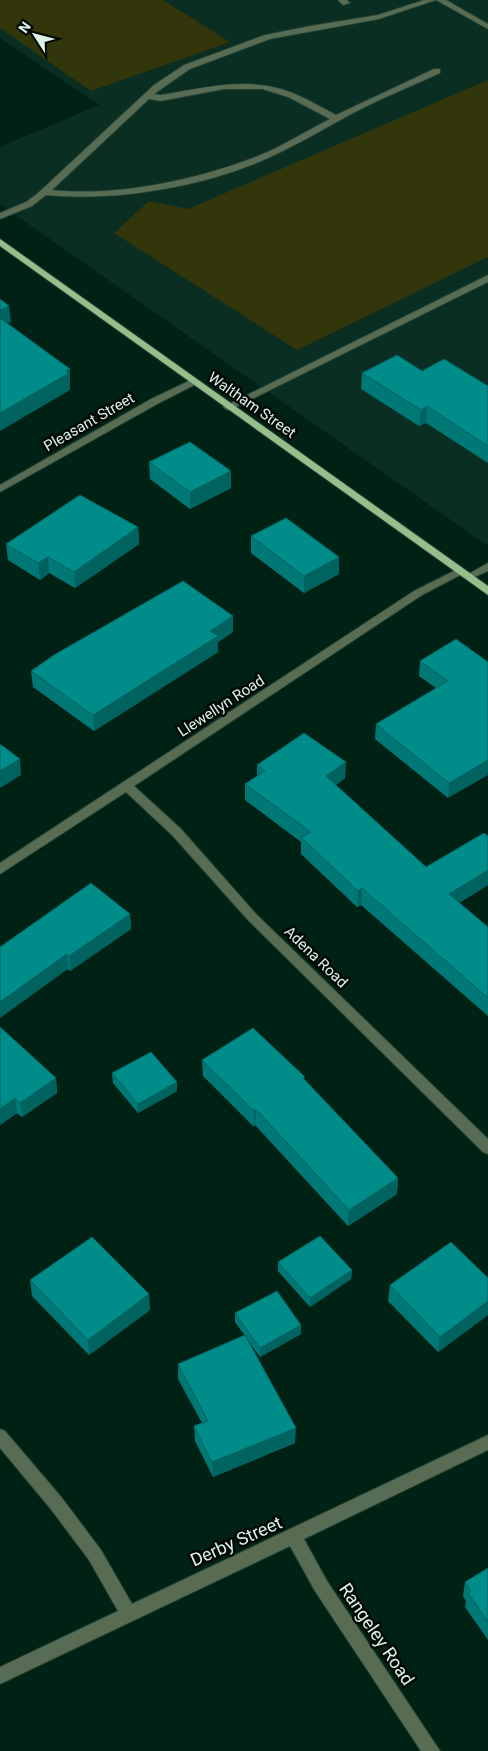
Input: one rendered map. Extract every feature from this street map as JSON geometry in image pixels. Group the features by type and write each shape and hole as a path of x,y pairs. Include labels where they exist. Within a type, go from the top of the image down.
{"main road":[{"name":"Waltham Street","path":"0,242 193,382 488,591"}],"street":[{"path":"0,216 29,204 45,192 164,82 187,68 244,44 310,28 379,16 432,0"},
{"path":"440,0 488,27"},
{"path":"45,192 74,195 109,193 195,180 258,159 437,71"},
{"path":"148,96 161,98 224,87 262,87 291,95 336,119"},
{"path":"228,407 488,278"},
{"name":"Pleasant Street","path":"0,489 162,397 193,382"},
{"name":"Llewellyn Road","path":"0,868 413,597 464,574 488,566"},
{"name":"Adena Road","path":"126,786 164,817 223,887 252,917 488,1148"},
{"path":"0,1436 56,1503 95,1555 128,1613"},
{"name":"Derby Street","path":"0,1676 128,1613 294,1537 488,1442"},
{"name":"Rangeley Road","path":"294,1537 326,1593 431,1751"}],"shaded area":[{"path":"0,0 488,0 488,546 0,204 0,147 99,105 0,38"},
{"path":"0,0 163,0 230,42 91,91 0,28"},
{"path":"488,80 488,257 297,350 114,233 149,201 188,209"}],"building":[{"path":"0,299 9,306 0,310"},
{"path":"0,318 70,369 66,371 69,373 0,413"},
{"path":"397,355 422,371 444,359 488,386 488,446 427,406 421,410 362,373"},
{"path":"190,442 231,471 190,492 149,462"},
{"path":"80,495 138,527 74,572 48,557 38,563 6,544"},
{"path":"286,518 339,557 304,576 251,536"},
{"path":"183,581 233,616 210,631 218,636 93,715 31,671 54,655"},
{"path":"456,639 488,662 488,760 449,783 376,724 448,681 420,661"},
{"path":"304,733 346,762 326,776 426,867 484,833 488,836 488,870 449,894 488,927 488,998 362,888 358,891 301,837 311,832 245,784 265,771 257,765"},
{"path":"0,744 20,759 0,771"},
{"path":"91,883 130,914 69,956 67,954 0,1002 0,947"},
{"path":"0,1027 56,1078 20,1103 15,1098 0,1109"},
{"path":"253,1028 305,1077 303,1078 398,1178 349,1210 256,1109 254,1111 202,1060"},
{"path":"151,1052 177,1082 138,1104 112,1073"},
{"path":"320,1236 352,1270 310,1298 278,1262"},
{"path":"92,1237 149,1294 88,1340 30,1280"},
{"path":"451,1242 488,1278 488,1301 440,1337 390,1285"},
{"path":"277,1291 301,1325 260,1348 235,1313"},
{"path":"245,1335 296,1428 212,1462 194,1426 208,1421 178,1364"},
{"path":"488,1568 488,1622 468,1593 471,1591 465,1582"}]}
